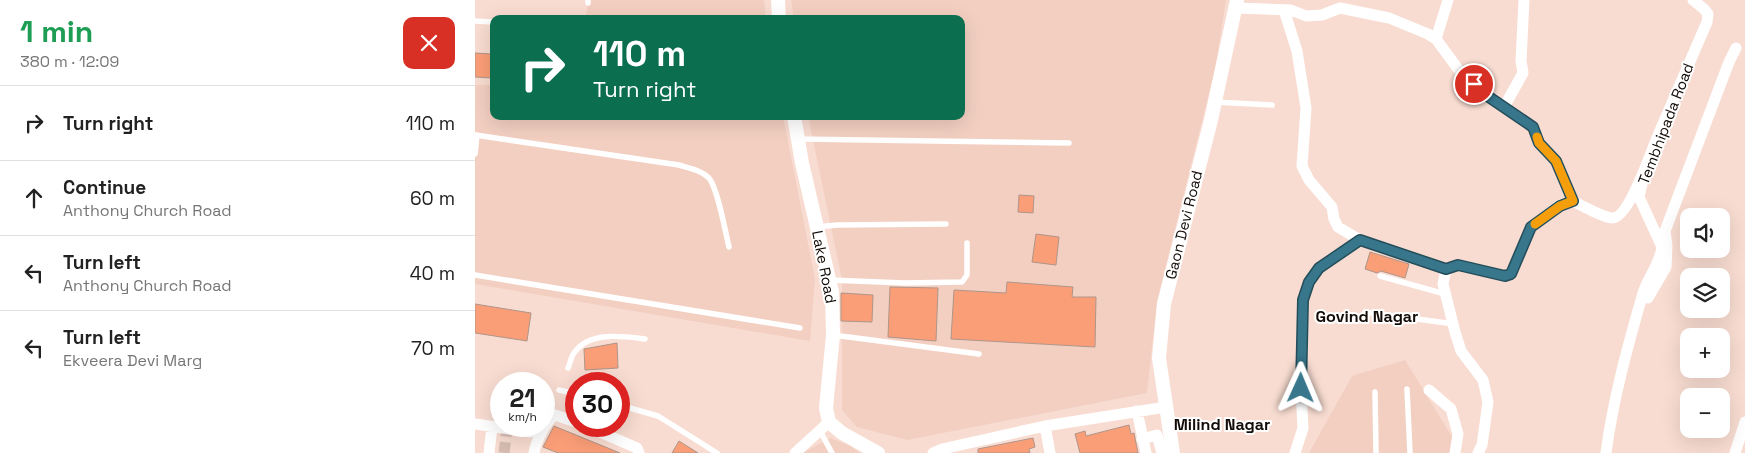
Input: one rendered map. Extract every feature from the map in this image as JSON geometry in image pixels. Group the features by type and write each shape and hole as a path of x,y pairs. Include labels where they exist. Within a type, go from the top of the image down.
{"street":[{"path":"778,0 779,15"},
{"path":"1436,39 1448,0"},
{"path":"1504,107 1523,73 1521,61 1524,0"},
{"name":"Tembhipada Road","path":"1606,453 1611,417 1644,290 1661,256 1662,248 1639,197 1640,187 1654,156 1656,140 1706,25 1708,4 1693,0"},
{"path":"1236,4 1291,10 1305,16 1322,15 1340,8 1389,18 1428,34 1436,39 1461,72 1486,95 1533,127 1539,143 1556,161 1573,201 1611,218 1619,216 1628,205 1656,140"},
{"name":"Gaon Devi Road","path":"1173,453 1159,358 1164,304 1215,102 1236,4"},
{"path":"1284,10 1297,51 1307,108 1302,166 1309,180 1333,207 1334,219 1338,227 1360,240 1446,269 1458,265 1505,276 1511,274 1531,227 1560,206 1573,201"},
{"path":"1640,306 1648,299 1666,267 1667,246 1665,230 1736,48"},
{"name":"Lake Road","path":"795,120 832,292 833,335 824,426"},
{"path":"1295,453 1303,428 1301,388 1303,300 1309,282 1319,268 1360,240"},
{"path":"1446,269 1443,284 1461,351 1483,380 1488,402 1482,444 1478,453"},
{"path":"1429,390 1451,408 1458,434 1455,453"},
{"path":"933,453 942,449 1045,426 1166,407"},
{"path":"1137,411 1146,453"},
{"path":"534,453 549,419 555,415 565,418"},
{"path":"1735,453 1745,422"},
{"path":"475,424 490,427"},
{"path":"795,453 824,426 842,433 878,453"},
{"path":"1045,426 1050,453"},
{"path":"1143,439 1157,435 1162,453"},
{"path":"489,453 491,437"},
{"path":"612,437 637,448 639,453"}],"lane":[{"path":"475,21 490,22"},
{"path":"1215,102 1272,105"},
{"path":"475,154 476,135 679,165 699,171 709,178 715,191 729,247"},
{"path":"798,139 1069,143"},
{"path":"817,227 837,225 946,224"},
{"path":"829,280 905,283 962,282 967,275 967,243"},
{"path":"475,275 800,328"},
{"path":"1381,276 1445,294"},
{"path":"1365,312 1454,324"},
{"path":"568,368 573,353 587,340 619,335 645,339"},
{"path":"833,335 979,354"},
{"path":"1407,389 1410,453"},
{"path":"559,390 565,391"},
{"path":"1375,392 1376,453"},
{"path":"630,409 658,416 717,453"},
{"path":"824,426 832,453"}],"shaded area":[{"path":"589,0 764,0 766,15 586,15"},
{"path":"791,0 1226,0 1215,69 1157,301 1147,393 907,440 857,427 842,410 842,280 809,120 965,120 965,15 793,15"},
{"path":"475,85 490,85 490,120 784,120 815,279 810,341 475,284"},
{"path":"1405,360 1457,445 1450,453 1309,453 1352,376"},
{"path":"831,438 850,446 860,453 802,453"}],"building":[{"path":"475,53 490,54 490,78 475,77"},
{"path":"1019,195 1034,196 1033,213 1018,212"},
{"path":"1036,234 1059,237 1056,265 1032,262"},
{"path":"1370,252 1409,264 1405,278 1381,271 1377,273 1365,269"},
{"path":"1007,282 1073,287 1072,297 1096,297 1095,347 951,339 954,290 1006,293"},
{"path":"890,287 938,288 936,341 888,337"},
{"path":"841,293 873,295 872,322 841,321"},
{"path":"475,304 531,313 527,341 475,333"},
{"path":"617,343 618,368 585,370 584,349"},
{"path":"1129,425 1131,434 1134,433 1138,453 1080,453 1075,434 1085,431 1086,436"},
{"path":"555,426 565,430 565,437 581,437 620,453 558,453 543,447 548,437 555,437"},
{"path":"1033,438 1035,447 1029,449 1030,453 978,453 978,449"},
{"path":"679,441 698,453 672,453"}],"tunnel":[{"path":"504,453 506,437"}],"slow traffic":[{"path":"1535,224 1560,206 1573,201 1556,161 1539,143 1537,137"}],"district":[{"name":"Govind Nagar","path":"1367,316"},
{"name":"Milind Nagar","path":"1222,424"}],"route":[{"path":"1301,388 1303,300 1309,282 1319,268 1360,240 1446,269 1458,265 1505,276 1511,274 1531,227 1560,206 1573,201 1556,161 1539,143 1533,127 1486,95 1474,84"}]}
